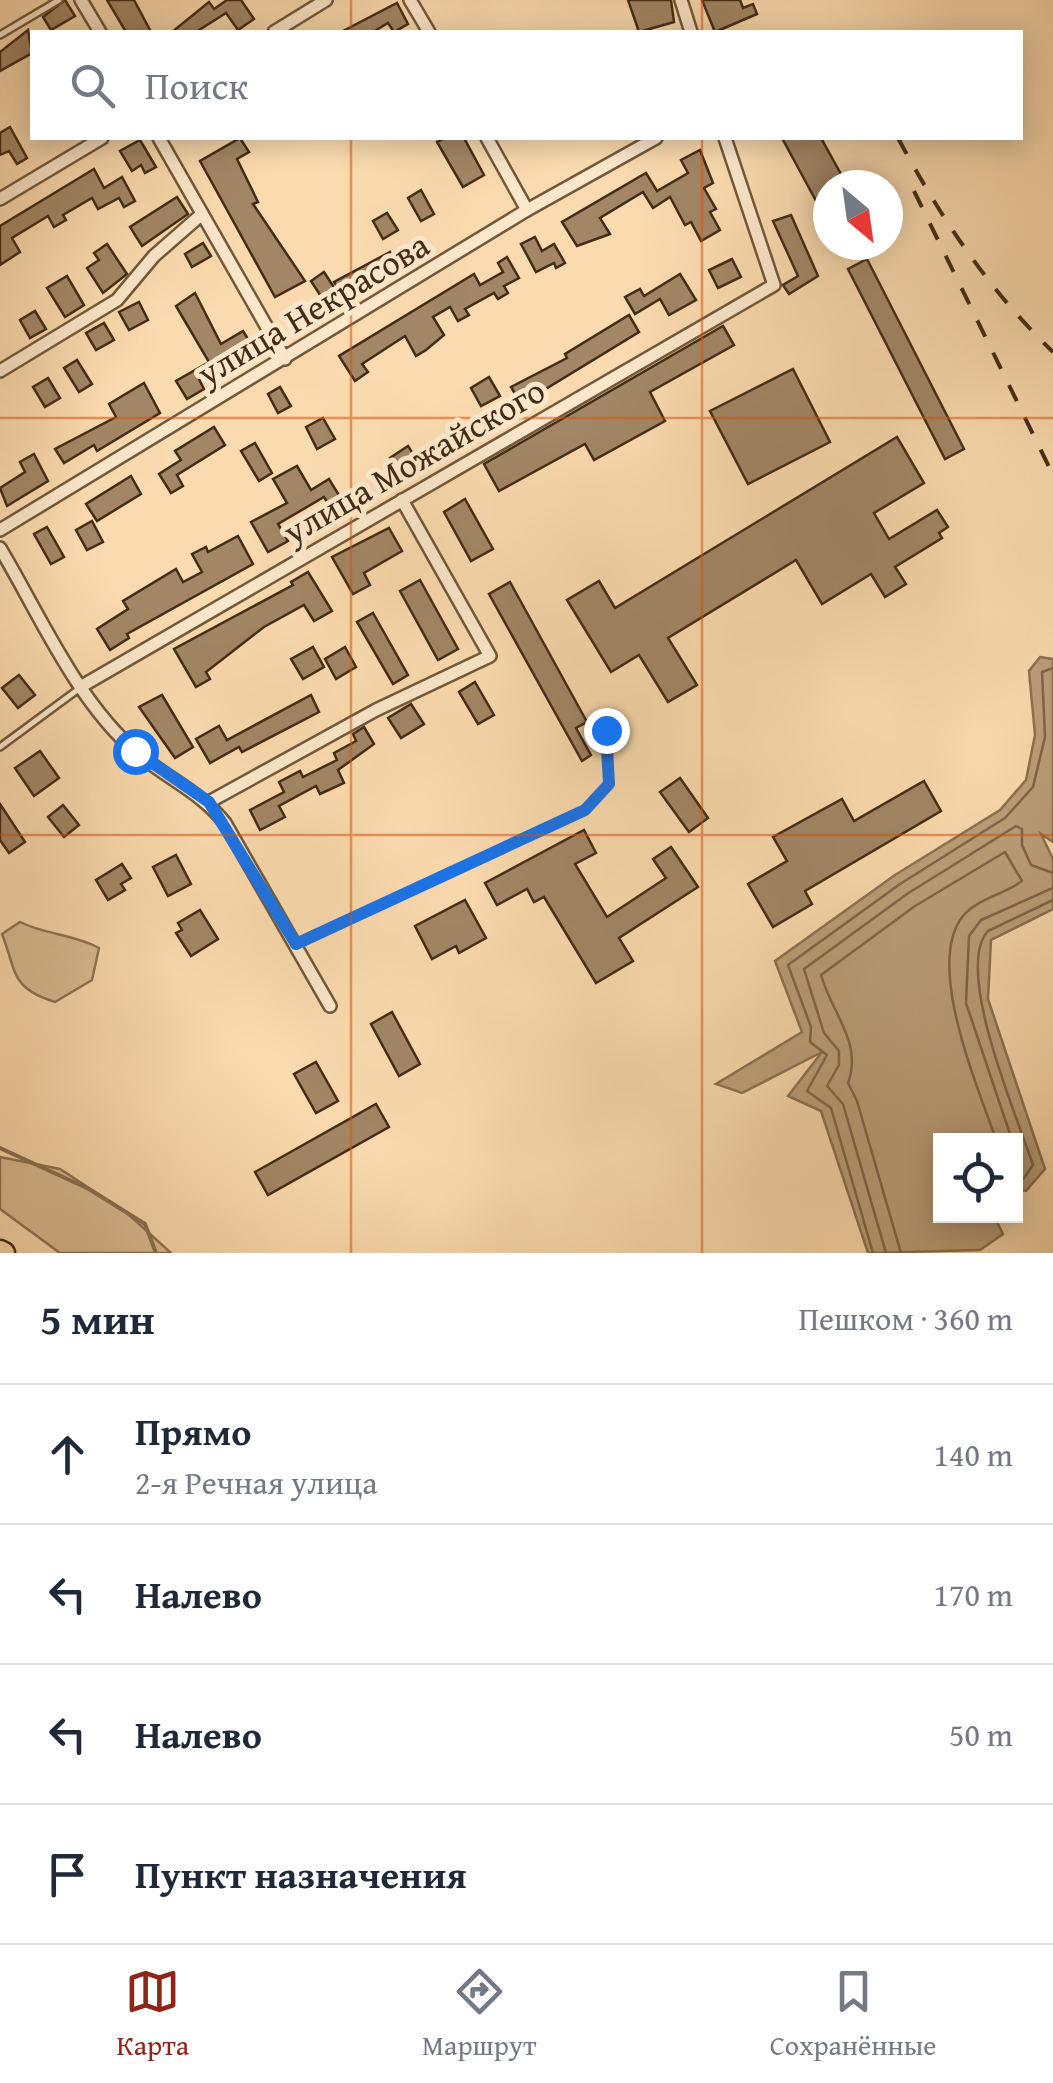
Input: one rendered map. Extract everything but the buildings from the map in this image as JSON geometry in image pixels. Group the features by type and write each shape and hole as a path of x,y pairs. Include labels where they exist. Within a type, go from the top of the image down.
{"street":[{"path":"82,0 99,30"},
{"path":"277,30 326,0"},
{"path":"410,0 427,30"},
{"path":"681,0 690,30"},
{"path":"0,199 99,140"},
{"path":"160,140 285,358"},
{"path":"488,140 527,210"},
{"name":"улица Некрасова","path":"0,530 527,210 652,140"},
{"name":"улица Можайского","path":"82,686 774,285 726,140"},
{"path":"0,371 117,300 154,256 202,214"},
{"path":"209,802 376,710 490,656 402,500"},
{"path":"0,548 82,686 135,751 209,802 330,1006"}],"lane":[{"path":"0,36 59,0"},
{"path":"0,747 82,686"},
{"path":"296,944 585,810 609,784 606,730"}],"shaded area":[{"path":"20,922 99,948 92,980 55,1002 30,991 17,977 2,934"},
{"path":"0,1157 60,1169 127,1213 171,1253 60,1253 0,1209"}],"water":[{"path":"1040,657 1053,659 1053,842 1041,834 1053,859 1053,909 991,940 988,999 1045,1169 1023,1190 1023,1133 933,1133 933,1223 998,1223 1003,1234 980,1250 868,1253 821,1111 788,1096 822,1052 742,1093 716,1084 802,1032 775,961 895,875 1000,810 1026,780 1035,735 1029,671"}],"waterway":[{"path":"0,1148 89,1189 145,1224 156,1253"}],"railway":[{"path":"899,140 967,251 1007,303 1053,352"},
{"path":"914,191 1053,475"}],"route":[{"path":"135,751 209,802 296,944 585,810 609,784 606,730"}]}
